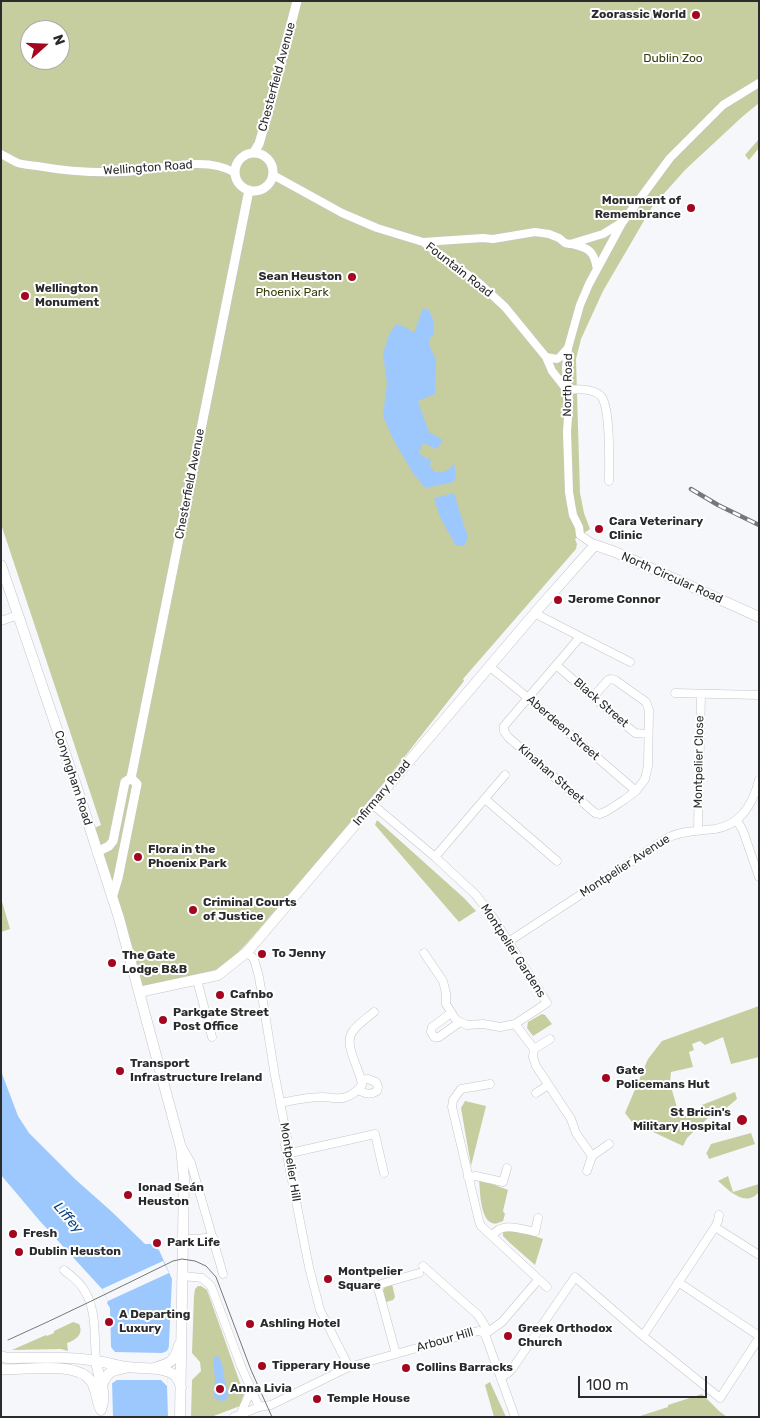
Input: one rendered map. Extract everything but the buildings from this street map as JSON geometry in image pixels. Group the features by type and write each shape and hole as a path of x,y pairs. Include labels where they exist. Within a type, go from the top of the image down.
{"main road":[{"name":"Infirmary Road","path":"139,992 218,975 247,952 534,614 590,542"},
{"name":"North Circular Road","path":"590,542 759,616"},
{"name":"Conyngham Road","path":"1,565 112,898 181,1148 184,1173 184,1259 181,1334"},
{"path":"153,1369 170,1363 174,1358 181,1334"},
{"path":"180,1417 181,1334"},
{"path":"1,1356 7,1358 96,1360 111,1367 168,1371 178,1379 181,1388"},
{"path":"96,1360 104,1400 101,1413"},
{"path":"102,1385 111,1367"},
{"path":"1,1369 56,1368 82,1374 89,1379 95,1389 101,1413"}],"street":[{"name":"Chesterfield Avenue","path":"254,152 259,144 269,109 297,1"},
{"name":"North Road","path":"590,542 573,515 569,492 567,432 569,401 566,368 568,348 580,305 622,223 670,158 723,106 759,82"},
{"path":"254,152 265,156 272,164 273,175 271,181 261,189 249,190 239,183 235,173 238,161 243,156 254,152"},
{"name":"Wellington Road","path":"1,154 18,163 77,171 122,172 203,164 224,167 235,173"},
{"name":"Fountain Road","path":"273,175 342,213 377,228 424,242 450,260 479,282 505,307 546,356 552,371 567,390"},
{"name":"Chesterfield Avenue","path":"97,852 109,846 113,841 126,782 131,778 249,190"},
{"path":"570,244 604,234 622,223"},
{"path":"424,242 493,239 534,232 549,234 565,243 585,247 591,251 597,269"},
{"path":"450,260 445,249 453,240"},
{"path":"546,356 557,359 568,348"},
{"path":"567,390 581,389 594,392 600,396 605,404 608,426 609,481"},
{"path":"534,614 630,662"},
{"path":"1,621 18,615"},
{"path":"528,698 580,637"},
{"name":"Black Street","path":"556,665 636,734 648,734"},
{"name":"Aberdeen Street","path":"489,666 636,791"},
{"path":"593,696 608,680 612,679 646,702 649,710 647,774 636,791"},
{"path":"675,693 759,695"},
{"name":"Montpelier Close","path":"698,829 700,694"},
{"name":"Kinahan Street","path":"528,698 504,726 504,731 508,737 595,813 600,814 608,811 636,791"},
{"path":"436,857 505,776"},
{"name":"Chesterfield Avenue","path":"112,898 118,878 137,784 131,778"},
{"path":"759,780 749,808 737,820 759,877"},
{"path":"485,799 557,861"},
{"name":"Montpelier Gardens","path":"372,804 436,857 476,895 494,919 547,1003 515,1024"},
{"name":"Montpelier Avenue","path":"508,942 669,837 686,831 720,828 737,820"},
{"name":"Montpelier Hill","path":"247,952 254,959 259,977 287,1138 285,1145 286,1154 308,1267 320,1310 349,1367"},
{"path":"424,953 443,981 446,1004 451,1013 460,1022 467,1025 483,1024 500,1027 515,1024 534,1049 533,1057 536,1066 571,1119 576,1132 592,1156"},
{"path":"197,980 212,1037"},
{"path":"280,1103 299,1099 347,1097 358,1090 362,1085 359,1070 350,1047 350,1037 352,1032 374,1012"},
{"path":"451,1013 432,1027 434,1037 439,1036 460,1022"},
{"path":"534,1049 550,1039"},
{"path":"358,1090 367,1094 373,1094 377,1091 376,1082 368,1079 361,1080"},
{"path":"490,1084 461,1089 452,1100 479,1221 481,1226 547,1287"},
{"path":"536,1093 548,1085"},
{"path":"286,1154 375,1134 384,1173"},
{"path":"178,1139 191,1163 224,1274"},
{"path":"587,1172 592,1156 609,1144"},
{"path":"468,1178 476,1176 503,1182 507,1168"},
{"path":"643,1336 715,1227 719,1215"},
{"path":"492,1236 495,1231 509,1226 535,1232 538,1218"},
{"path":"715,1227 757,1254"},
{"path":"184,1239 213,1237"},
{"path":"396,1354 378,1288 381,1284 421,1269 478,1315 485,1326 484,1334"},
{"path":"64,1270 84,1288 89,1299 93,1320 96,1360"},
{"path":"183,1276 202,1278 211,1286 259,1408"},
{"path":"501,1377 508,1374 512,1369 575,1277 643,1336 720,1398 759,1337 678,1282"},
{"path":"484,1334 502,1322 538,1280"},
{"name":"Arbour Hill","path":"237,1416 271,1405 349,1367 480,1331 484,1334 515,1417"},
{"path":"237,1416 251,1390"}],"green space":[{"name":"Phoenix Park","path":"1,1 759,1 759,103 685,170 652,207 603,291 581,339 576,359 580,493 590,529 575,539 576,549 463,679 464,681 369,802 248,942 228,963 204,978 139,992 90,830 101,825 1,524"},
{"path":"759,139 759,148 749,160 745,155"},
{"path":"377,820 476,911 459,922 375,825"},
{"path":"1,898 10,929 1,932"},
{"path":"759,1006 759,1057 731,1064 723,1037 705,1045 700,1041 692,1044 694,1050 689,1052 693,1067 671,1072 670,1083 680,1118 698,1111 702,1105 735,1092 737,1099 719,1114 709,1117 687,1138 683,1146 632,1122 625,1113 648,1059 662,1041"},
{"path":"542,1014 552,1024 533,1036 527,1028 528,1022"},
{"path":"465,1101 486,1106 471,1166 461,1108"},
{"path":"751,1133 755,1144 709,1159 706,1154 711,1144"},
{"path":"728,1176 733,1192 759,1184 759,1192 754,1197 743,1198 738,1196 718,1181"},
{"path":"479,1179 508,1190 503,1211 505,1214 503,1221 493,1224 485,1216 481,1204"},
{"path":"508,1230 526,1233 543,1239 535,1265 503,1236 503,1232"},
{"path":"392,1284 395,1297 393,1300 386,1302 384,1288"},
{"path":"198,1286 207,1290 244,1394 240,1406 211,1417 191,1417 192,1380 201,1371 200,1362 192,1353 194,1296 195,1289"},
{"path":"73,1322 79,1324 80,1334 67,1343 68,1351 61,1349 12,1350 54,1333 54,1331"},
{"path":"490,1382 506,1417 494,1417 485,1385"},
{"path":"702,1394 727,1417 637,1417 668,1407 668,1405"}],"water":[{"path":"423,308 429,310 434,322 433,335 429,339 430,347 436,360 435,394 418,401 429,432 443,440 437,449 423,443 419,452 424,458 431,459 430,466 435,472 446,471 454,463 456,476 454,482 425,488 413,473 394,441 383,416 387,383 383,354 389,335 396,324 414,333"},
{"path":"454,493 468,538 464,546 456,546 440,517 434,498"},
{"name":"Liffey","path":"1,1071 18,1116 29,1133 145,1244 151,1244 159,1250 172,1279 167,1386 168,1417 113,1417 110,1308 107,1303 108,1301 102,1289 1,1175"},
{"path":"216,1356 219,1357 222,1363 229,1393 224,1401 217,1400 214,1396 215,1377 213,1363"}],"pier":[{"path":"163,1261 169,1273 108,1301 102,1289"},
{"path":"111,1347 115,1352 162,1353 167,1351 169,1347 167,1386 161,1380 117,1380 111,1384"}],"tram line":[{"path":"8,1340 173,1261 182,1259 195,1261 206,1266 216,1277 251,1370 272,1417"}],"railway":[{"path":"691,489 718,505 759,525"}],"place":[{"name":"Zoorassic World","path":"696,15"},
{"name":"Monument of Remembrance","path":"691,208"},
{"name":"Sean Heuston","path":"352,277"},
{"name":"Wellington Monument","path":"25,296"},
{"name":"Cara Veterinary Clinic","path":"599,529"},
{"name":"Jerome Connor","path":"558,600"},
{"name":"Flora in the Phoenix Park","path":"138,857"},
{"name":"Criminal Courts of Justice","path":"193,910"},
{"name":"To Jenny","path":"262,954"},
{"name":"The Gate Lodge B&B","path":"112,963"},
{"name":"Cafnbo","path":"220,995"},
{"name":"Parkgate Street Post Office","path":"163,1020"},
{"name":"Transport Infrastructure Ireland","path":"120,1071"},
{"name":"Gate Policemans Hut","path":"606,1078"},
{"name":"St Bricin's Military Hospital","path":"742,1120"},
{"name":"Ionad Seán Heuston","path":"128,1195"},
{"name":"Fresh","path":"13,1234"},
{"name":"Park Life","path":"157,1243"},
{"name":"Dublin Heuston","path":"19,1252"},
{"name":"Montpelier Square","path":"328,1279"},
{"name":"A Departing Luxury","path":"109,1322"},
{"name":"Ashling Hotel","path":"250,1324"},
{"name":"Greek Orthodox Church","path":"508,1336"},
{"name":"Tipperary House","path":"262,1366"},
{"name":"Collins Barracks","path":"406,1368"},
{"name":"Anna Livia","path":"220,1389"},
{"name":"Temple House","path":"317,1399"}],"park label":[{"name":"Dublin Zoo","path":"673,59"}]}
